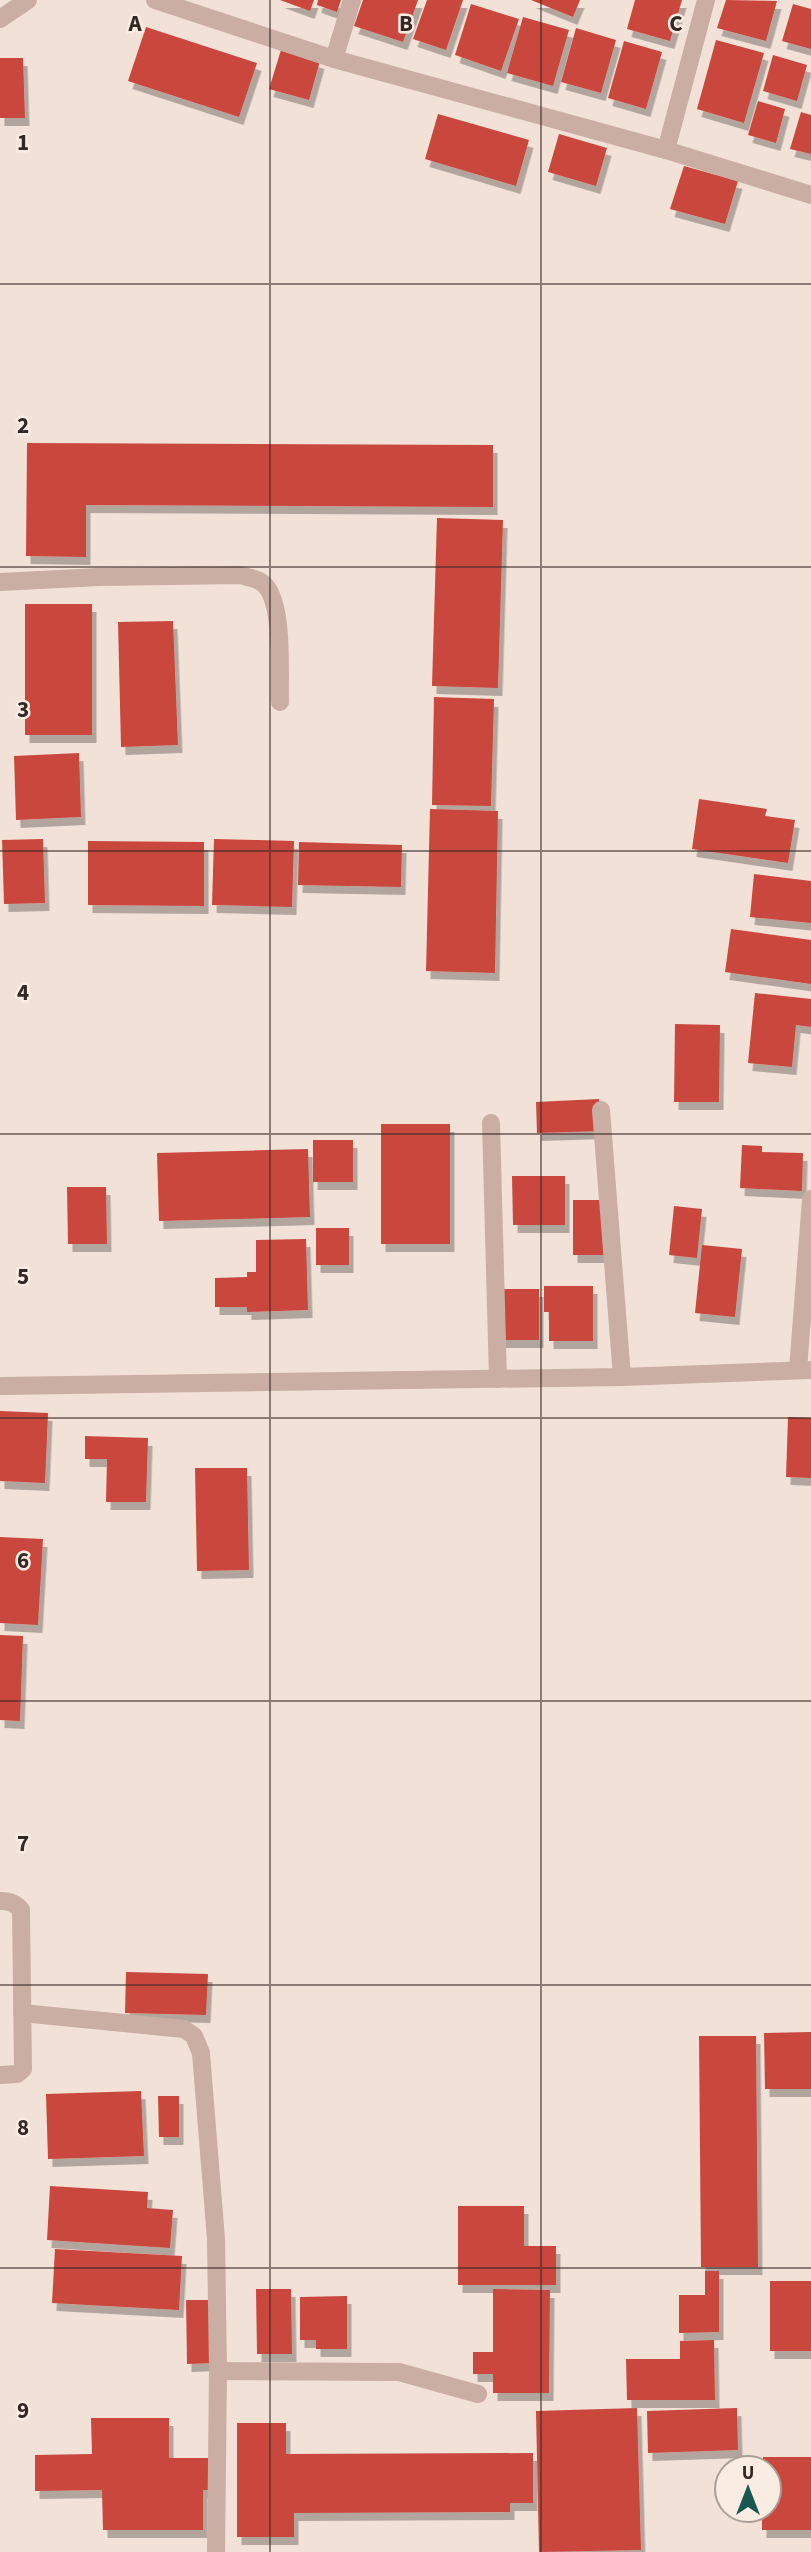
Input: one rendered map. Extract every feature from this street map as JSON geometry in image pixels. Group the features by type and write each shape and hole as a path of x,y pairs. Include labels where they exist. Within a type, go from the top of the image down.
{"street":[{"path":"0,19 28,0"},
{"path":"155,0 334,59 666,150 811,195"},
{"path":"334,59 352,0"},
{"path":"666,150 706,0"},
{"path":"0,582 99,577 240,575 262,582 272,594 279,630 280,702"},
{"path":"601,1110 622,1377"},
{"path":"491,1124 498,1379"},
{"path":"0,1386 622,1377 805,1370 811,1199"},
{"path":"0,1901 18,1905 21,1910 23,2069 17,2074 0,2075"},
{"path":"22,2013 184,2029 194,2036 201,2053 216,2239 216,2552"},
{"path":"218,2371 399,2372 478,2394"}],"building":[{"path":"280,0 314,0 310,11"},
{"path":"318,0 341,0 337,12 317,5"},
{"path":"363,0 418,0 403,42 354,26"},
{"path":"427,0 463,0 446,50 413,39"},
{"path":"531,0 580,0 573,17"},
{"path":"635,0 682,0 670,41 627,29"},
{"path":"726,0 777,1 766,41 717,28"},
{"path":"471,4 519,19 501,71 455,55"},
{"path":"793,4 811,9 811,49 782,41"},
{"path":"523,17 569,30 553,86 507,73"},
{"path":"146,27 257,63 239,117 128,81"},
{"path":"576,28 616,40 601,93 561,82"},
{"path":"716,40 764,53 744,123 697,109"},
{"path":"624,41 662,52 646,109 608,98"},
{"path":"281,50 320,61 309,100 269,89"},
{"path":"773,55 807,65 797,101 763,91"},
{"path":"0,58 23,58 25,118 0,118"},
{"path":"758,101 785,109 776,143 748,135"},
{"path":"801,112 811,115 811,154 790,149"},
{"path":"438,114 529,140 516,186 425,159"},
{"path":"559,134 607,148 596,186 548,172"},
{"path":"684,166 738,181 725,224 670,209"},
{"path":"27,443 493,445 493,507 86,505 86,557 26,556"},
{"path":"437,518 503,520 498,688 432,686"},
{"path":"25,604 92,604 92,735 25,735"},
{"path":"173,621 178,745 121,747 118,622"},
{"path":"434,697 494,699 491,806 432,805"},
{"path":"79,753 81,817 16,820 14,756"},
{"path":"699,799 767,809 765,816 795,820 788,863 692,849"},
{"path":"430,809 498,811 495,973 426,971"},
{"path":"43,839 45,903 4,904 2,840"},
{"path":"214,839 294,841 292,907 212,905"},
{"path":"88,841 204,842 204,906 88,905"},
{"path":"299,842 402,845 401,887 298,885"},
{"path":"754,874 811,881 811,923 750,917"},
{"path":"731,929 811,940 811,984 725,972"},
{"path":"755,993 811,999 811,1027 796,1025 792,1067 748,1063"},
{"path":"675,1024 720,1025 719,1102 674,1102"},
{"path":"599,1099 601,1131 537,1133 536,1102"},
{"path":"381,1124 450,1124 450,1244 381,1244"},
{"path":"313,1140 353,1140 353,1182 313,1182"},
{"path":"742,1145 762,1146 762,1152 803,1153 802,1191 740,1188"},
{"path":"308,1149 310,1217 159,1221 157,1153"},
{"path":"512,1176 565,1176 565,1225 513,1225"},
{"path":"67,1187 106,1187 107,1244 68,1244"},
{"path":"573,1200 606,1200 606,1255 573,1255"},
{"path":"674,1206 702,1209 697,1258 669,1255"},
{"path":"316,1228 349,1228 349,1265 316,1265"},
{"path":"306,1239 308,1310 247,1312 247,1307 215,1307 215,1278 247,1277 247,1272 256,1272 256,1240"},
{"path":"702,1245 742,1249 735,1317 695,1313"},
{"path":"544,1286 593,1286 593,1341 549,1341 549,1312 544,1312"},
{"path":"501,1289 539,1289 539,1340 501,1340"},
{"path":"0,1411 48,1413 45,1483 0,1481"},
{"path":"788,1417 811,1418 811,1478 786,1477"},
{"path":"85,1436 148,1438 146,1502 106,1502 107,1459 85,1459"},
{"path":"195,1468 247,1468 249,1570 197,1571"},
{"path":"0,1537 43,1539 38,1625 0,1623"},
{"path":"0,1635 23,1636 20,1721 0,1720"},
{"path":"126,1972 208,1974 206,2015 125,2013"},
{"path":"811,2032 811,2089 765,2089 764,2033"},
{"path":"699,2036 756,2036 758,2267 701,2267"},
{"path":"141,2091 144,2156 48,2159 46,2094"},
{"path":"158,2096 179,2096 179,2137 159,2137"},
{"path":"50,2186 148,2192 147,2208 173,2210 170,2248 47,2240"},
{"path":"458,2206 524,2206 524,2246 556,2246 556,2285 458,2285"},
{"path":"55,2249 182,2256 179,2310 52,2303"},
{"path":"705,2271 719,2271 719,2332 679,2333 679,2295 705,2295"},
{"path":"770,2281 811,2281 811,2351 770,2351"},
{"path":"256,2289 291,2289 292,2354 257,2354"},
{"path":"493,2289 550,2290 549,2393 493,2393 493,2374 473,2374 473,2352 493,2352"},
{"path":"347,2296 347,2349 316,2349 316,2340 300,2340 300,2297"},
{"path":"186,2300 214,2300 214,2363 187,2364"},
{"path":"714,2340 715,2400 627,2400 626,2359 680,2359 680,2341"},
{"path":"637,2408 641,2550 539,2552 536,2411"},
{"path":"737,2408 738,2450 648,2453 647,2411"},
{"path":"91,2418 169,2418 169,2458 214,2458 214,2490 203,2490 203,2530 103,2530 102,2490 35,2491 35,2455 92,2454"},
{"path":"237,2423 286,2423 286,2454 533,2453 533,2503 510,2503 510,2512 294,2513 294,2537 237,2537"},
{"path":"783,2457 811,2457 811,2530 762,2530 762,2524 783,2524"}]}
